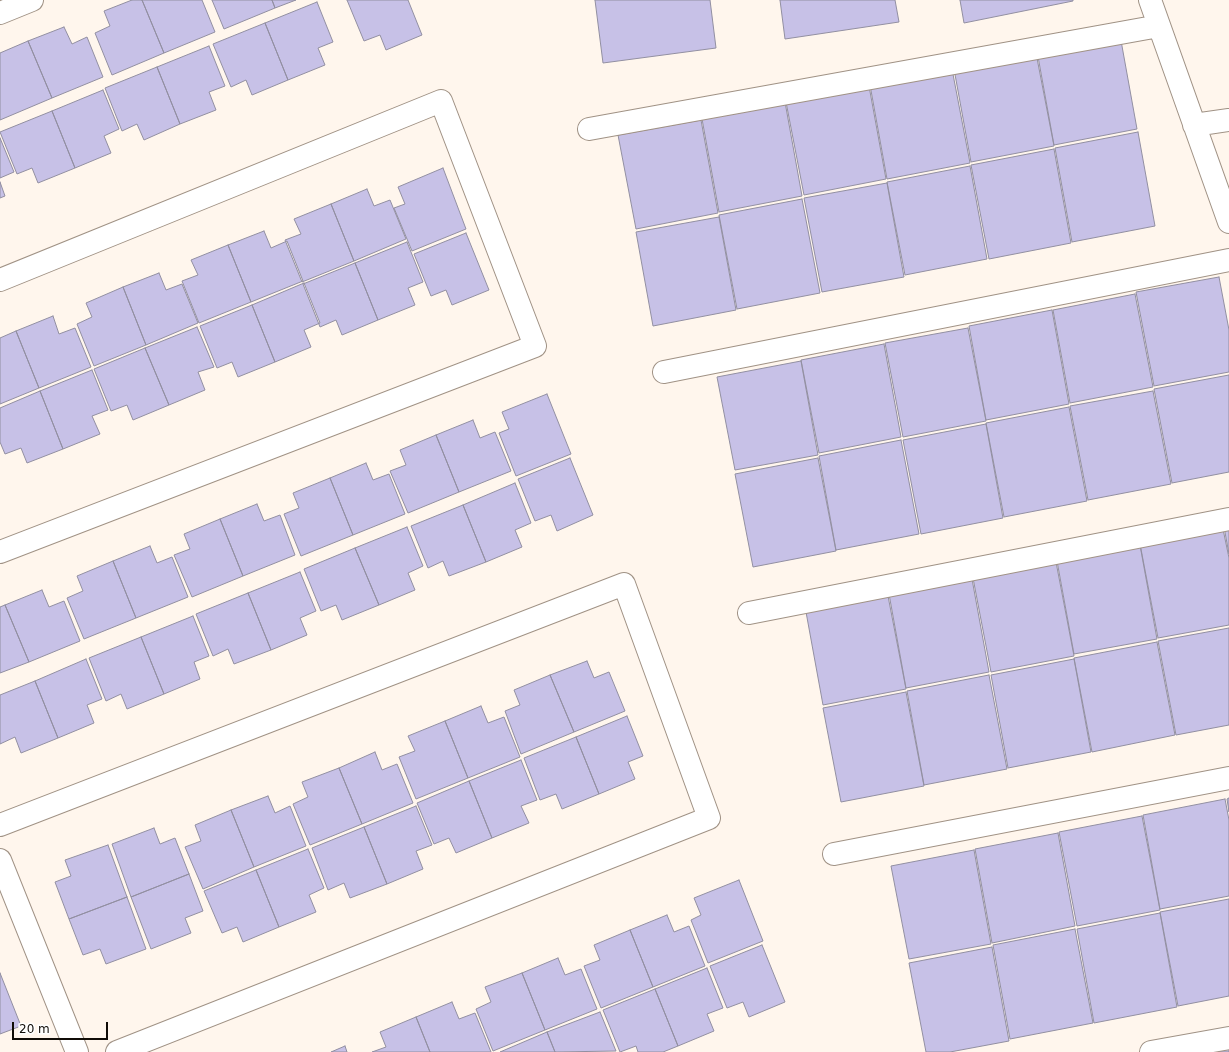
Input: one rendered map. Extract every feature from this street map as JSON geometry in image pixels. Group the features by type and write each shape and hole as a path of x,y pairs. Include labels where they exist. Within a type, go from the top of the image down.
{"street":[{"path":"0,13 32,0"},
{"path":"1150,0 1229,222"},
{"path":"589,129 1159,26"},
{"path":"0,280 441,101 535,346 0,552"},
{"path":"1194,126 1229,120"},
{"path":"664,372 1229,260"},
{"path":"749,613 1229,519"},
{"path":"0,825 624,584 709,818 117,1052"},
{"path":"834,854 1229,778"},
{"path":"0,860 77,1052"},
{"path":"1151,1052 1229,1038"}],"building":[{"path":"132,0 142,0 164,53 112,75 95,33 110,26 104,11"},
{"path":"142,0 202,0 215,32 164,53"},
{"path":"212,0 272,0 275,8 224,29"},
{"path":"272,0 296,0 275,8"},
{"path":"347,0 408,0 422,35 386,50 380,35 364,41"},
{"path":"595,0 710,0 716,48 603,63"},
{"path":"780,0 895,0 899,22 785,39"},
{"path":"960,0 1073,0 1073,1 964,23"},
{"path":"317,2 333,42 318,48 325,65 288,80 265,23"},
{"path":"265,23 288,80 252,95 246,80 231,87 213,44"},
{"path":"64,27 72,44 87,37 103,77 52,98 28,41"},
{"path":"1120,35 1137,129 1054,145 1037,51"},
{"path":"28,41 52,98 0,120 0,53"},
{"path":"209,46 225,86 209,92 216,110 180,124 157,67"},
{"path":"1036,53 1054,146 971,162 954,69"},
{"path":"157,67 180,124 144,140 137,124 122,131 105,88"},
{"path":"952,69 970,163 887,179 870,85"},
{"path":"869,86 886,179 804,195 786,102"},
{"path":"103,90 119,129 104,136 111,153 75,168 52,111"},
{"path":"785,102 802,196 719,212 702,119"},
{"path":"52,111 75,168 38,183 32,168 17,174 0,132"},
{"path":"701,120 718,213 636,229 618,135"},
{"path":"1138,132 1155,226 1072,242 1055,148"},
{"path":"0,138 14,172 0,178"},
{"path":"1054,149 1071,243 989,259 971,165"},
{"path":"970,166 987,259 905,275 887,182"},
{"path":"443,168 466,229 412,251 394,208 405,204 398,187"},
{"path":"0,182 5,196 0,198"},
{"path":"887,183 904,277 822,292 804,198"},
{"path":"367,189 374,206 390,200 406,239 354,261 331,204"},
{"path":"802,199 820,293 737,309 719,215"},
{"path":"331,204 354,261 302,282 285,240 301,234 294,219"},
{"path":"719,217 736,310 653,326 636,232"},
{"path":"264,231 271,248 287,241 303,281 251,302 228,245"},
{"path":"466,233 489,290 452,305 446,290 431,296 414,254"},
{"path":"407,242 423,282 408,288 415,305 378,320 355,263"},
{"path":"228,245 251,302 199,323 182,281 198,275 191,260"},
{"path":"355,263 378,320 342,335 336,320 320,327 303,284"},
{"path":"159,273 166,290 182,284 198,323 146,345 123,287"},
{"path":"1219,277 1229,330 1229,372 1154,386 1136,292"},
{"path":"304,283 320,323 304,330 311,347 275,362 252,305"},
{"path":"123,287 146,345 94,366 77,324 92,317 86,303"},
{"path":"1135,294 1153,387 1070,403 1053,310"},
{"path":"252,305 275,362 238,377 232,362 217,368 200,326"},
{"path":"1052,310 1069,404 986,420 969,326"},
{"path":"53,316 59,334 75,328 91,367 39,388 16,331"},
{"path":"197,327 214,367 198,372 205,390 169,405 145,348"},
{"path":"968,328 986,421 903,437 885,343"},
{"path":"16,331 39,388 0,404 0,338"},
{"path":"884,344 901,437 819,453 801,360"},
{"path":"145,348 169,405 133,420 127,405 111,411 94,369"},
{"path":"801,361 818,455 735,470 717,377"},
{"path":"92,370 108,410 92,416 100,434 63,449 40,391"},
{"path":"1229,375 1229,472 1172,483 1154,389"},
{"path":"40,391 63,449 27,463 21,448 5,454 0,442 0,408"},
{"path":"1153,391 1171,484 1088,500 1070,406"},
{"path":"547,394 571,454 516,476 499,433 509,429 502,412"},
{"path":"1069,407 1087,501 1004,517 986,423"},
{"path":"473,420 480,438 495,432 511,471 459,492 436,435"},
{"path":"986,424 1003,518 921,534 903,440"},
{"path":"436,435 459,492 408,513 390,471 406,465 400,450"},
{"path":"901,440 919,534 836,550 819,456"},
{"path":"570,458 593,515 557,531 551,515 535,521 518,479"},
{"path":"818,458 836,551 753,567 735,474"},
{"path":"366,463 373,480 389,474 405,514 353,535 330,478"},
{"path":"330,478 353,535 301,556 284,514 299,508 293,493"},
{"path":"515,483 531,523 515,530 522,547 486,562 463,505"},
{"path":"257,504 264,521 280,515 295,555 243,576 220,519"},
{"path":"463,505 486,562 449,576 443,561 428,568 411,526"},
{"path":"220,519 243,576 192,597 174,555 190,549 184,534"},
{"path":"1229,526 1229,554 1224,527"},
{"path":"407,527 423,566 408,573 415,590 379,605 355,548"},
{"path":"1223,529 1229,558 1229,625 1158,638 1140,544"},
{"path":"1140,545 1157,639 1074,654 1057,561"},
{"path":"150,546 157,563 172,557 188,597 136,618 113,561"},
{"path":"355,548 379,605 342,620 336,605 321,611 304,569"},
{"path":"113,561 136,618 84,639 67,598 83,591 77,576"},
{"path":"1056,562 1074,656 991,672 973,578"},
{"path":"300,572 316,611 300,618 307,635 271,650 248,593"},
{"path":"972,579 989,672 906,688 889,594"},
{"path":"42,590 49,607 64,601 80,641 29,662 5,605"},
{"path":"248,593 271,650 234,664 228,649 213,656 196,614"},
{"path":"888,596 906,689 823,705 806,612"},
{"path":"5,605 29,662 0,673 0,607"},
{"path":"193,616 209,656 194,662 200,679 164,694 141,637"},
{"path":"1229,628 1229,725 1176,735 1158,641"},
{"path":"141,637 164,694 127,709 121,694 106,701 89,658"},
{"path":"1157,642 1175,735 1092,752 1074,658"},
{"path":"86,659 102,699 87,705 94,723 58,738 35,681"},
{"path":"1074,659 1091,752 1008,768 991,675"},
{"path":"587,661 594,678 609,672 625,711 574,732 550,675"},
{"path":"550,675 574,732 521,754 505,711 520,705 514,690"},
{"path":"989,675 1007,769 924,785 907,691"},
{"path":"35,681 58,738 21,753 15,737 0,744 0,695"},
{"path":"906,692 924,786 841,802 823,708"},
{"path":"481,706 488,723 504,717 520,757 468,778 445,721"},
{"path":"627,716 643,756 628,762 635,779 599,794 576,737"},
{"path":"445,721 468,778 416,799 399,757 415,751 408,736"},
{"path":"576,737 599,794 562,809 556,794 540,800 524,758"},
{"path":"375,752 382,770 397,764 413,803 362,824 339,768"},
{"path":"521,760 537,800 521,806 529,823 492,838 469,781"},
{"path":"339,768 362,824 310,845 293,804 308,797 302,782"},
{"path":"469,781 492,838 456,853 449,838 434,844 417,803"},
{"path":"268,796 275,813 290,806 306,846 254,867 231,810"},
{"path":"1229,798 1229,812 1227,799"},
{"path":"1225,799 1229,820 1229,896 1160,909 1143,815"},
{"path":"416,806 432,845 416,851 423,869 387,884 364,827"},
{"path":"231,810 254,867 203,889 185,847 201,841 195,825"},
{"path":"1142,816 1160,910 1077,926 1059,832"},
{"path":"364,827 387,884 350,898 344,883 328,890 312,848"},
{"path":"154,828 160,844 175,838 189,874 131,897 112,844"},
{"path":"1058,833 1075,926 992,943 975,849"},
{"path":"108,845 127,897 69,919 55,882 71,876 65,860"},
{"path":"308,849 324,888 309,895 316,912 279,927 256,870"},
{"path":"974,850 991,944 909,959 891,866"},
{"path":"256,870 279,927 243,942 237,927 222,933 204,891"},
{"path":"189,874 203,911 185,918 191,933 151,949 131,897"},
{"path":"739,880 763,941 708,963 691,920 701,915 694,898"},
{"path":"127,897 146,949 106,964 100,949 83,955 69,919"},
{"path":"1229,899 1229,996 1178,1006 1160,912"},
{"path":"1160,913 1177,1007 1094,1023 1077,929"},
{"path":"667,915 674,932 689,926 705,966 653,987 630,930"},
{"path":"1075,929 1093,1023 1010,1039 993,945"},
{"path":"630,930 653,987 601,1008 584,966 600,960 594,945"},
{"path":"762,945 785,1002 749,1017 743,1002 727,1008 710,966"},
{"path":"992,947 1009,1041 950,1052 926,1052 909,963"},
{"path":"558,958 565,975 581,969 597,1009 545,1030 522,973"},
{"path":"707,968 723,1008 707,1014 714,1031 678,1046 655,989"},
{"path":"0,973 21,1026 0,1034"},
{"path":"522,973 545,1030 493,1051 476,1009 491,1002 485,987"},
{"path":"655,989 678,1046 663,1052 638,1052 636,1046 620,1052 603,1010"},
{"path":"452,1002 459,1019 475,1013 491,1052 430,1052 416,1017"},
{"path":"600,1012 616,1051 555,1052 547,1032"},
{"path":"416,1017 430,1052 372,1052 386,1047 380,1032"},
{"path":"547,1032 555,1052 500,1052"},
{"path":"345,1046 347,1052 331,1052"},
{"path":"1229,1048 1229,1052 1211,1052"}]}
